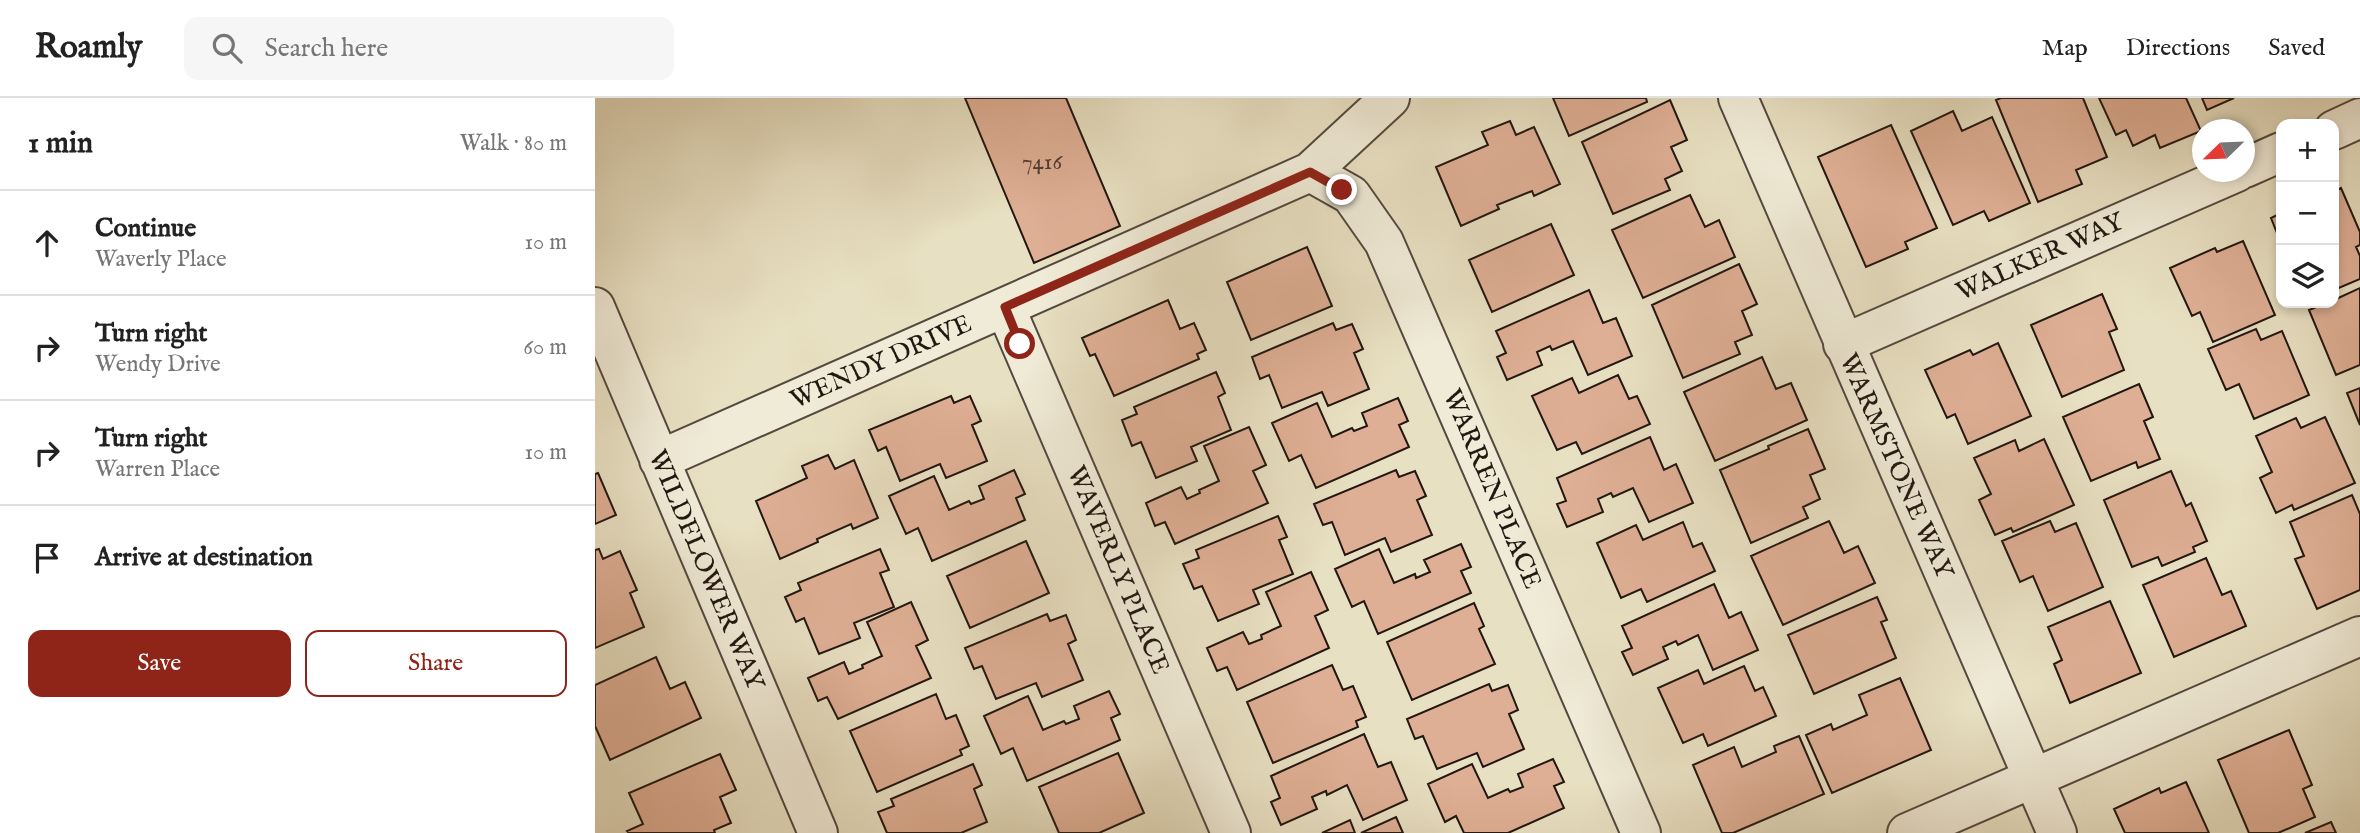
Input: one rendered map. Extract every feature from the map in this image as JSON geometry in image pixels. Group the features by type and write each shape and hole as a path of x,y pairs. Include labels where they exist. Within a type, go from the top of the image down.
{"street":[{"name":"WENDY DRIVE","path":"659,460 1310,172 1390,98"},
{"name":"WARMSTONE WAY","path":"1738,98 2057,833"},
{"path":"2339,128 2360,118"},
{"path":"2255,164 2276,154"},
{"name":"WARREN PLACE","path":"1310,172 1351,195 1384,242 1641,833"},
{"name":"WALKER WAY","path":"1843,344 2214,182"},
{"name":"WILDFLOWER WAY","path":"595,307 818,833"},
{"name":"WAVERLY PLACE","path":"1005,307 1231,833"},
{"path":"1907,833 2360,636"}],"building":[{"path":"965,98 1066,98 1120,226 1034,263"},
{"path":"1553,98 1646,98 1647,102 1569,136"},
{"path":"2083,98 2107,157 2076,170 2082,184 2038,202 1996,100"},
{"path":"2099,98 2186,98 2196,119 2192,119 2192,135 2160,148 2155,135 2133,146 2126,130 2116,135"},
{"path":"2202,98 2234,98 2207,110"},
{"path":"1670,100 1687,140 1671,147 1682,171 1665,179 1670,190 1613,214 1582,142"},
{"path":"1953,111 1962,131 1992,117 2030,203 1989,221 1984,211 1953,225 1911,131"},
{"path":"1510,121 1516,135 1534,127 1560,184 1534,196 1532,191 1497,205 1499,209 1461,226 1436,167 1488,145 1482,132"},
{"path":"1891,125 1937,228 1905,242 1908,249 1866,267 1818,157"},
{"path":"2341,188 2360,232 2360,245 2356,247 2360,256 2360,279 2339,288 2339,245"},
{"path":"1690,195 1705,227 1719,220 1735,257 1643,298 1612,230"},
{"path":"2276,216 2276,230 2271,218"},
{"path":"1551,224 1574,275 1492,312 1469,260"},
{"path":"2243,241 2275,315 2213,342 2200,312 2192,316 2170,268 2215,248 2217,252"},
{"path":"1307,247 1332,306 1251,340 1227,282"},
{"path":"1739,264 1757,304 1742,311 1752,335 1735,342 1740,354 1683,378 1652,305"},
{"path":"2360,288 2360,365 2336,375 2309,310 2339,308 2339,298"},
{"path":"1589,290 1603,323 1616,318 1632,356 1588,375 1573,341 1552,350 1550,346 1537,352 1542,365 1507,380 1497,357 1506,353 1496,331"},
{"path":"2102,294 2117,329 2109,332 2124,370 2062,397 2031,325"},
{"path":"1168,300 1180,329 1194,323 1206,350 1197,354 1199,359 1114,396 1095,354 1090,356 1082,338"},
{"path":"1333,323 1336,330 1352,324 1363,349 1354,353 1369,389 1328,406 1322,392 1282,408 1269,375 1260,379 1252,357"},
{"path":"2256,329 2261,340 2282,331 2309,395 2254,419 2239,384 2226,390 2208,349"},
{"path":"1998,343 2031,416 1968,444 1955,414 1947,418 1925,370 1970,350 1973,355"},
{"path":"1762,357 1776,389 1791,383 1807,420 1715,461 1684,392"},
{"path":"1216,372 1225,393 1218,397 1231,430 1191,447 1197,461 1156,478 1141,442 1132,446 1122,420 1137,414 1134,407"},
{"path":"1618,375 1629,399 1637,396 1650,424 1582,454 1576,442 1557,450 1532,396 1572,378 1579,393"},
{"path":"2139,384 2153,417 2144,421 2160,459 2138,468 2136,462 2091,481 2063,417"},
{"path":"2360,388 2360,425 2347,393"},
{"path":"951,396 954,403 970,396 981,421 972,425 987,461 946,478 940,464 900,481 886,447 878,451 869,430"},
{"path":"1398,398 1408,421 1399,425 1409,447 1316,488 1301,455 1289,461 1272,423 1317,403 1332,437 1352,428 1354,431 1367,426 1362,413"},
{"path":"2325,417 2355,483 2294,510 2292,505 2276,513 2260,478 2272,472 2256,436 2296,418 2301,428"},
{"path":"1249,427 1266,465 1253,471 1268,503 1175,544 1165,522 1155,526 1146,503 1181,487 1187,499 1219,481 1204,446"},
{"path":"1808,429 1825,469 1810,475 1820,499 1803,507 1808,518 1751,543 1720,470"},
{"path":"1650,437 1664,470 1676,464 1693,503 1649,522 1633,488 1613,497 1611,493 1598,499 1603,512 1567,527 1557,504 1566,501 1557,478"},
{"path":"2044,439 2074,505 2013,532 2011,528 1995,535 1979,500 1991,494 1974,458 2015,440 2019,451"},
{"path":"828,455 835,469 854,460 878,518 853,529 851,524 780,559 756,501 807,478 802,466"},
{"path":"1014,470 1025,494 1016,498 1025,520 932,561 918,528 906,534 889,496 934,476 949,510 969,501 971,504 984,499 979,486"},
{"path":"1396,470 1399,477 1415,471 1426,496 1417,500 1432,535 1391,552 1385,538 1345,555 1332,522 1323,525 1314,504"},
{"path":"2171,471 2186,506 2191,503 2207,541 2193,547 2195,552 2162,566 2158,557 2132,567 2104,500"},
{"path":"598,473 616,515 595,524 595,474"},
{"path":"2352,495 2360,514 2360,590 2317,609 2295,559 2304,556 2290,522"},
{"path":"1278,516 1287,537 1279,540 1293,574 1253,590 1259,604 1218,621 1202,586 1194,589 1183,564 1199,558 1196,550"},
{"path":"1829,521 1844,553 1858,546 1875,583 1783,625 1751,556"},
{"path":"2050,521 2055,532 2076,523 2103,587 2048,611 2033,576 2020,582 2002,541"},
{"path":"1683,522 1693,547 1702,543 1715,571 1647,602 1641,589 1621,598 1597,543 1636,525 1643,540"},
{"path":"1026,541 1049,593 970,628 947,576"},
{"path":"1461,544 1471,567 1461,571 1471,593 1378,634 1364,601 1352,607 1335,569 1379,549 1394,583 1415,574 1416,578 1430,572 1424,560"},
{"path":"599,549 603,559 620,551 637,590 630,593 644,627 595,648 595,550"},
{"path":"880,549 889,570 880,573 894,607 854,623 860,638 819,654 804,618 796,622 785,597 801,590 798,583"},
{"path":"2206,558 2222,595 2231,591 2246,626 2174,657 2143,585"},
{"path":"1311,572 1328,610 1315,616 1329,648 1237,690 1227,667 1217,671 1207,648 1243,632 1249,644 1281,626 1266,592"},
{"path":"1714,584 1729,618 1741,612 1758,650 1713,670 1698,635 1678,645 1676,641 1663,647 1668,659 1633,675 1622,652 1632,648 1622,626"},
{"path":"1877,597 1887,620 1881,622 1896,658 1814,694 1788,635"},
{"path":"2110,601 2141,673 2070,703 2054,664 2062,660 2048,627"},
{"path":"911,602 928,640 916,646 931,678 838,719 827,697 818,701 808,678 844,662 849,674 882,656 867,622"},
{"path":"1474,603 1484,626 1479,629 1495,664 1412,700 1387,642"},
{"path":"1047,614 1050,621 1066,615 1076,640 1068,644 1083,680 1042,697 1036,683 996,699 982,666 974,669 965,648"},
{"path":"656,657 670,689 685,682 701,718 610,760 595,726 595,685"},
{"path":"1332,665 1343,690 1353,686 1366,717 1356,721 1358,727 1273,763 1247,702"},
{"path":"1744,666 1755,691 1763,687 1776,716 1708,746 1703,734 1683,743 1658,688 1698,670 1704,684"},
{"path":"1900,678 1931,750 1832,793 1806,735 1831,724 1833,730 1867,715 1859,695"},
{"path":"1489,684 1492,691 1508,685 1518,710 1509,714 1524,749 1483,767 1477,753 1437,769 1423,736 1415,739 1407,719"},
{"path":"1109,691 1120,714 1111,718 1120,740 1027,781 1013,748 1001,754 984,716 1028,696 1043,730 1064,721 1066,724 1079,719 1074,706"},
{"path":"936,694 946,719 956,715 969,746 960,750 962,755 877,792 850,731"},
{"path":"2289,730 2312,785 2303,789 2315,817 2278,833 2249,833 2218,760"},
{"path":"1364,734 1378,767 1391,762 1407,800 1363,820 1347,785 1327,795 1326,791 1312,797 1317,809 1281,825 1271,802 1280,798 1271,776"},
{"path":"1799,736 1824,794 1733,833 1722,833 1693,765 1734,747 1742,767 1776,752 1774,746"},
{"path":"1118,753 1144,813 1099,833 1059,833 1039,787"},
{"path":"720,754 736,790 720,797 731,823 714,830 715,833 627,831 643,824 629,793"},
{"path":"1553,759 1564,782 1554,786 1564,808 1508,833 1464,833 1456,816 1445,822 1428,784 1472,764 1488,798 1508,789 1510,792 1523,787 1518,774"},
{"path":"973,764 982,785 974,789 987,822 961,833 887,833 878,812 894,806 891,799"},
{"path":"2186,782 2209,833 2125,833 2114,809 2159,788 2161,793"},
{"path":"1396,817 1403,833 1361,833"},
{"path":"1350,820 1355,833 1322,833"},
{"path":"2331,822 2336,833 2305,833"}],"route":[{"path":"1020,344 1005,307 1310,172 1342,190"}]}
